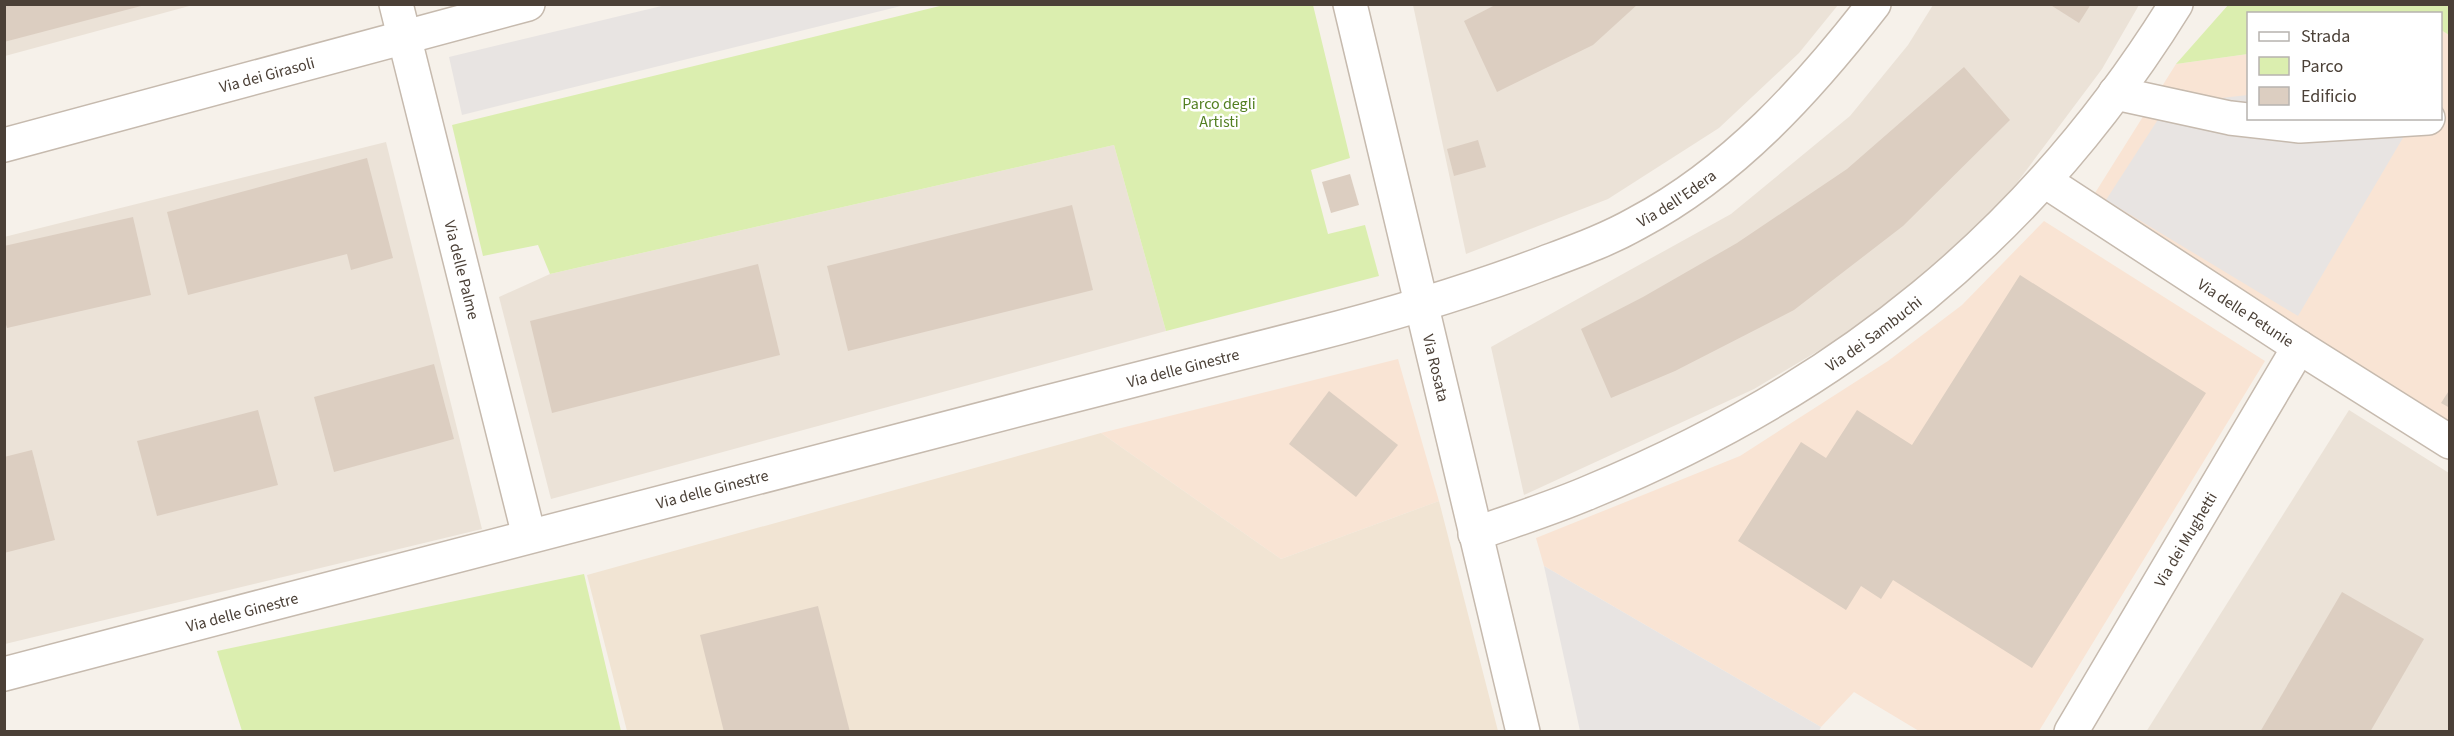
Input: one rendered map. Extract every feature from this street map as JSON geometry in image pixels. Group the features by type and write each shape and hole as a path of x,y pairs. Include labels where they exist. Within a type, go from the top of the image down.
{"street":[{"name":"Via delle Palme","path":"396,4 529,536"},
{"name":"Via dei Girasoli","path":"4,145 528,4"},
{"name":"Via Rosata","path":"1350,4 1523,732"},
{"name":"Via dell'Edera","path":"1421,306 1591,246 1640,222 1699,184 1750,142 1790,104 1826,65 1874,4"},
{"name":"Via dei Sambuchi","path":"1475,534 1590,492 1661,460 1744,417 1825,370 1874,336 1959,267 2045,181 2115,93 2176,4"},
{"path":"2115,93 2230,118 2290,126 2326,126 2402,120"},
{"name":"Via delle Petunie","path":"2045,181 2299,347 2450,442"},
{"name":"Via delle Ginestre","path":"4,674 1421,306"},
{"name":"Via dei Mughetti","path":"2071,732 2299,347"}],"shaded area":[{"path":"670,4 905,5 462,115 449,57"},
{"path":"5,5 193,5 5,56"},
{"path":"1413,5 1838,5 1799,53 1719,128 1608,199 1466,254"},
{"path":"1933,5 2139,5 2102,69 2013,188 1934,268 1845,335 1754,389 1524,495 1491,347 1731,214 1850,116 1908,45"},
{"path":"2442,31 2449,35 2449,424 2090,201 2176,64 2247,54 2247,120 2442,120"},
{"path":"2247,95 2247,120 2413,120 2298,316 2106,200 2168,104"},
{"path":"386,142 482,529 5,644 4,237"},
{"path":"1114,145 1166,331 551,499 499,297 550,274"},
{"path":"2044,221 2265,361 2039,731 1919,731 1854,692 1821,727 1544,566 1536,538 1740,456 1888,361 1962,305"},
{"path":"1398,359 1439,501 1281,559 1101,433"},
{"path":"2349,410 2449,473 2449,731 2146,732"},
{"path":"1101,433 1281,559 1439,501 1498,731 627,731 587,575"},
{"path":"1544,566 1821,727 1819,731 1580,731"}],"green space":[{"name":"Parco degli Artisti","path":"948,4 1313,5 1350,158 1311,170 1328,234 1365,225 1379,276 1166,331 1114,145 550,274 538,245 483,256 452,125"},
{"path":"2229,4 2449,5 2449,35 2442,31 2442,12 2247,12 2247,54 2176,64"},
{"path":"584,574 621,731 242,731 217,651"}],"building":[{"path":"4,4 145,4 145,5 4,42"},
{"path":"1497,4 1638,4 1593,45 1497,92 1464,21"},
{"path":"2049,4 2091,4 2079,23"},
{"path":"1964,67 2010,120 1903,226 1794,310 1675,371 1611,398 1581,329 1643,297 1737,243 1847,169"},
{"path":"1478,140 1486,167 1454,176 1447,149"},
{"path":"367,158 393,258 351,270 347,254 188,295 167,212"},
{"path":"1350,174 1359,205 1331,213 1322,182"},
{"path":"1072,205 1093,290 848,351 827,266"},
{"path":"133,217 151,295 7,328 4,318 4,246"},
{"path":"758,264 780,355 552,413 530,321"},
{"path":"2020,275 2206,393 2032,668 1893,580 1881,599 1861,586 1846,610 1738,541 1801,442 1826,458 1857,410 1912,445"},
{"path":"434,364 454,439 334,472 314,397"},
{"path":"2450,389 2450,408 2441,403"},
{"path":"1329,391 1398,445 1356,497 1289,444"},
{"path":"258,410 278,485 157,516 137,441"},
{"path":"32,450 55,540 4,553 4,457"},
{"path":"2342,592 2424,639 2370,732 2260,732"},
{"path":"818,606 850,732 724,732 700,635"}]}
